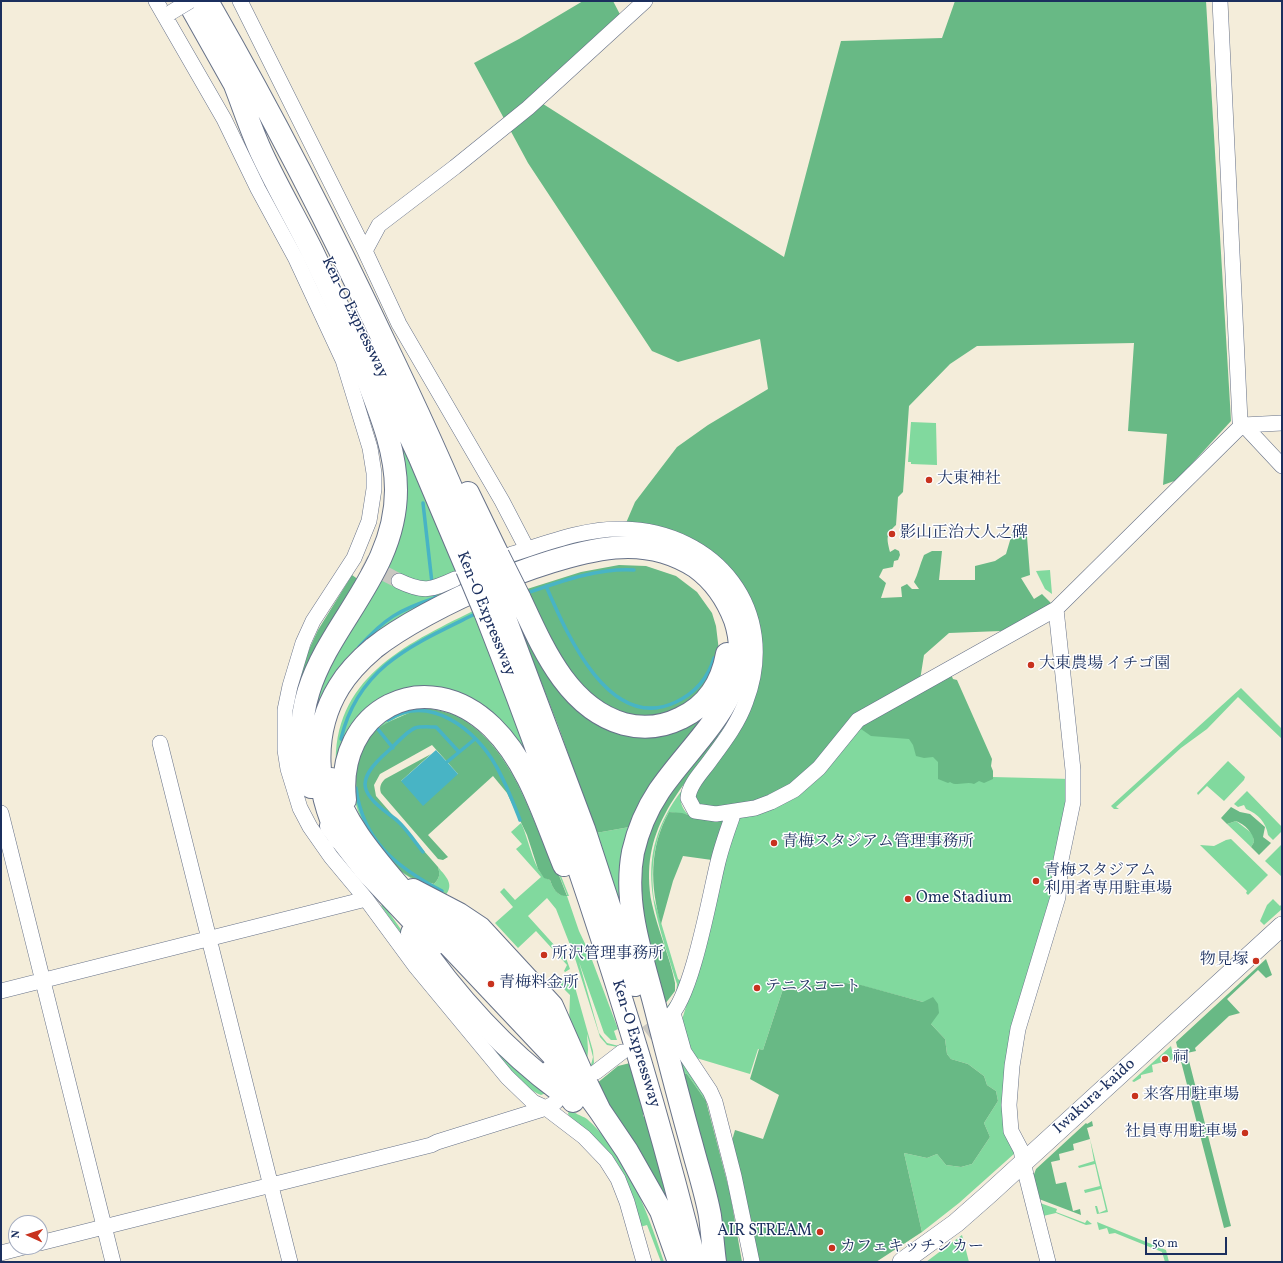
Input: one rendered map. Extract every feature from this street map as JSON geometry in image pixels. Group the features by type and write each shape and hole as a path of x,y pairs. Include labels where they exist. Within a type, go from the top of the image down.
{"highway":[{"name":"Ken-O Expressway","path":"189,1 235,85 343,292 420,458 483,564"},
{"name":"Ken-O Expressway","path":"207,1 302,175 377,326 423,407 483,564 501,605 564,774 620,939 659,1066 713,1262"},
{"path":"235,85 262,154 312,251 354,345 387,433 394,466 396,491 394,512 383,551 366,586 321,658 311,684 304,713 302,744 307,776 322,813 339,838 387,888 531,1047 559,1104"},
{"path":"339,838 329,815 321,790 319,752 322,728 331,702 345,678 360,661 385,640 436,610 491,584 548,563 595,550 627,547 662,552 687,562 704,573 714,583 726,601 736,626 740,651 735,680 729,697 713,724 670,776 648,808 636,842 630,882 635,930 707,1201 713,1262"},
{"path":"483,564 501,605 545,651 564,680 587,704 617,721 647,726 676,721 693,711 704,702 714,690 723,673 727,644 724,624 719,610 712,598 699,583 675,567 646,558 608,559 572,566 523,583 468,605 409,636 377,658 354,682 340,705 332,730 329,757 333,787 348,818 371,854 397,910 496,1022 559,1104 598,1122 629,1165 649,1205 669,1262"},
{"name":"Ken-O Expressway","path":"501,605 531,730 576,858 649,1091 696,1262"},
{"path":"348,818 344,780 348,754 360,731 371,718 385,708 401,701 414,698 443,699 468,708 492,727 510,749 531,785 586,922 649,1091"},
{"path":"387,888 431,902 482,943 564,1034 585,1069 600,1110"},
{"path":"387,888 401,890 426,912 437,931 448,944 582,1086 627,1151 661,1211 678,1262"},
{"path":"431,902 439,924 585,1069"}],"main road":[{"name":"Iwakura-kaido","path":"902,1262 956,1223 1282,926"}],"street":[{"path":"156,1 167,15 224,119 258,189 296,259 343,360 370,448 374,473 372,508 359,560 313,621 303,643 290,686 285,710 285,750 293,789 310,827 331,857 387,888 416,967 508,1077 533,1102 559,1104 612,1169 632,1216 644,1262"},
{"path":"167,15 189,1"},
{"path":"240,1 365,251 399,324 502,501 527,549"},
{"path":"365,251 379,225 456,167 528,108 645,1"},
{"path":"1220,1 1240,421 1282,466"},
{"path":"400,581 414,588 427,590 483,564 527,549 593,531 616,529 638,530 668,536 687,544 714,561 731,578 743,599 752,622 755,652 753,678 736,724 692,786 688,798 692,808 700,812 716,814 734,812 763,805 794,790 819,768 852,725 861,718 1056,609 1243,425 1282,423"},
{"path":"1048,1262 1021,1150 1013,1138 1010,1123 1009,1100 1013,1054 1020,1018 1058,897 1061,860 1072,808 1074,788 1073,761 1056,609"},
{"path":"160,743 290,1262"},
{"path":"734,812 721,851 704,926 687,983 680,1001 671,1015 684,1052 710,1091 715,1102 734,1176 752,1262"},
{"path":"1,813 112,1262"},
{"path":"1,991 210,940 387,888"},
{"path":"585,1069 622,1052"},
{"path":"48,1241 272,1186 430,1145 559,1104"}],"green space":[{"path":"583,1 613,1 624,22 540,102 784,257 841,41 942,38 955,1 1206,1 1231,421 1177,480 1163,485 1167,434 1128,431 1134,343 977,346 950,364 909,406 903,492 898,497 896,525 888,535 890,552 895,549 899,551 900,555 898,560 894,561 893,567 883,569 879,577 886,583 881,598 902,597 901,587 907,584 912,589 919,589 914,582 924,555 932,551 942,551 939,580 975,580 975,566 995,561 1006,554 1014,527 1026,524 1030,575 1021,578 1034,599 1042,594 1053,605 1017,626 1001,631 949,633 924,655 920,680 858,714 811,768 775,796 719,809 698,804 695,794 736,733 755,616 626,523 635,502 677,447 708,425 768,389 760,339 678,362 652,351 528,163 474,63 519,39"},
{"path":"379,395 420,485 457,573 440,581 428,584 416,583 398,575 393,584 420,595 427,595 442,591 461,582 464,588 397,623 358,653 342,671 328,691 318,715 314,728 310,766 308,741 309,719 319,678 338,639 385,560 395,534 400,498 398,463 395,446"},
{"path":"911,422 936,423 937,465 911,464 911,462 908,462"},
{"path":"628,534 650,536 668,540 701,556 722,575 737,597 747,623 750,650 747,678 739,706 725,732 723,731 719,736 716,734 665,800 649,834 643,858 641,884 645,934 651,960 666,1008 676,995 677,984 655,909 652,886 652,862 656,839 666,815 682,790 681,804 686,813 689,815 669,812 664,822 654,854 653,888 654,899 678,979 683,982 677,998 667,1011 679,1055 706,1095 706,1101 687,1074 679,1072 640,917 637,874 645,838 656,810 674,782 719,727 741,686 746,663 746,636 741,616 732,597 713,572 683,551 660,543 636,539 610,541 585,545 513,568 510,561 583,539 598,536"},
{"path":"619,565 646,566 676,576 697,592 712,613 716,626 719,651 705,688 676,712 638,718 599,702 572,676 524,590 581,572"},
{"path":"1050,570 1052,594 1045,589 1036,571"},
{"path":"352,575 359,580 299,688 297,688 306,656 318,630"},
{"path":"473,611 550,812 513,746 409,693 336,768 338,737 346,711 359,688 377,669 398,652 422,637"},
{"path":"515,615 540,653 638,732 730,678 635,826 596,833 559,728"},
{"path":"950,672 953,679 957,680 992,759 991,766 993,771 993,779 984,783 979,781 974,784 956,784 938,779 938,762 933,757 924,758 916,756 913,745 909,739 871,736 861,729 861,725"},
{"path":"1241,688 1282,729 1282,739 1238,697 1207,729 1181,748 1116,807 1119,809 1114,809 1111,806"},
{"path":"419,705 442,707 462,714 480,726 494,742 519,780 545,839 569,896 567,896 579,931 589,952 618,1029 614,1031 617,1040 611,1040 604,1033 579,962 599,1033 607,1043 619,1046 607,1045 600,1037 574,955 556,909 547,898 528,916 566,958 570,969 565,972 564,971 567,965 536,931 518,948 495,923 513,907 500,892 504,888 515,900 541,877 516,849 522,844 511,832 521,823 532,856 540,872 544,877 550,880 554,889 558,893 561,895 567,895 548,847 543,842 512,773 497,751 480,731 461,717 438,709 413,709 410,713 391,720 377,730 366,743 359,757 356,773 357,790 372,839 360,816 353,792 353,769 358,748 371,729 391,714"},
{"path":"419,708 444,712 466,721 484,736 499,754 513,775 543,842 548,847 567,896 560,895 554,889 550,880 544,878 538,869 527,835 507,793 493,776 428,835 448,857 443,860 438,859 381,793 380,789 381,784 385,779 431,754 401,781 458,774 432,745 380,774 374,785 376,796 438,867 439,874 436,882 434,884 410,877 381,851 370,834 362,815 357,796 356,776 360,757 368,739 376,730 381,726"},
{"path":"861,725 919,734 948,751 953,776 1071,779 1055,896 1015,1022 1015,1153 959,1203 922,1232 904,1153 927,1158 937,1154 946,1165 961,1167 972,1164 990,1137 984,1123 998,1101 996,1091 987,1085 984,1076 968,1064 951,1059 947,1054 945,1039 931,1024 923,1002 852,983 819,984 783,989 763,1050 758,1049 750,1074 693,1057 681,1023 699,964 722,870 740,816"},
{"path":"716,734 720,737 690,776 665,813 651,854 649,878 652,904 675,983 675,991 665,1004 646,926 642,874 645,848 653,823 666,799"},
{"path":"1228,761 1245,777 1244,780 1224,801 1207,786 1198,795 1197,793"},
{"path":"1247,791 1282,827 1282,831 1273,840 1268,835 1263,822 1258,816 1246,809 1244,805 1238,807 1234,804"},
{"path":"1231,807 1240,812 1250,814 1265,827 1263,837 1271,843 1259,855 1251,847 1254,839 1248,829 1236,821 1227,824 1221,818"},
{"path":"669,812 682,813 698,818 722,819 723,821 712,860 683,856 673,881 661,924 655,896 653,867 658,839 662,826"},
{"path":"1236,821 1253,834 1254,842 1251,847 1227,824"},
{"path":"635,826 636,955 596,833"},
{"path":"1231,839 1268,875 1248,895 1246,893 1247,891 1200,845 1214,846"},
{"path":"1282,844 1282,877 1265,861"},
{"path":"380,849 400,870 418,880 434,884 439,876 438,867 448,881 448,892 445,896 442,896 407,876 389,861"},
{"path":"1273,899 1280,906 1282,904 1282,909 1264,925 1260,921 1267,905"},
{"path":"383,904 424,962 381,906"},
{"path":"1266,959 1272,975 1266,978 1258,970 1227,999 1240,1013 1229,1016 1195,1048 1196,1051 1187,1053 1231,1226 1224,1228 1176,1042"},
{"path":"424,962 546,1093 541,1095 524,1084 506,1065"},
{"path":"571,973 593,1051 594,1063 590,1069 593,1057 587,1034 587,1062 569,1024 570,995 559,984"},
{"path":"838,982 861,985 923,1002 933,997 938,1004 939,1013 931,1024 945,1039 947,1054 951,1059 968,1064 984,1076 987,1085 996,1091 998,1101 984,1123 990,1137 972,1164 961,1167 946,1165 937,1154 927,1158 904,1153 922,1232 876,1262 757,1262 731,1144 735,1130 763,1139 779,1095 750,1079 759,1049 763,1050 783,989"},
{"path":"1171,1046 1174,1059 1152,1065 1153,1072 1141,1075 1141,1078 1134,1082 1132,1081"},
{"path":"630,1063 643,1107 643,1116 647,1119 667,1198 671,1205 596,1084 618,1066"},
{"path":"679,1072 687,1074 706,1101 730,1193 742,1262 724,1262"},
{"path":"570,1107 575,1113 587,1119 598,1130 618,1155 641,1199 664,1262 661,1262 647,1225 640,1227 630,1191 622,1171 605,1148 570,1117 568,1114"},
{"path":"1092,1121 1093,1126 1087,1128 1090,1139 1073,1144 1074,1150 1059,1154 1060,1160 1051,1162 1056,1184 1066,1182 1073,1211 1080,1209 1081,1215 1039,1199 1033,1177 1036,1169 1086,1123 1087,1124"},
{"path":"1090,1139 1108,1212 1097,1214 1095,1206 1097,1206 1099,1213 1106,1210 1101,1189 1085,1193 1084,1190 1100,1186 1095,1164 1079,1168 1078,1166 1094,1161"},
{"path":"1040,1203 1057,1209 1056,1212 1085,1223 1087,1220 1092,1224 1086,1225 1056,1213 1043,1216"},
{"path":"1097,1222 1166,1250 1169,1262 1165,1262 1162,1252 1115,1233 1109,1234 1107,1228 1099,1230"},
{"path":"962,1235 969,1262 926,1262"}],"water":[{"path":"436,750 458,774 423,806 401,781"}],"waterway":[{"path":"423,503 432,583"},
{"path":"527,593 593,573 634,570"},
{"path":"546,586 565,628 593,673 611,691 630,704 652,708 676,702 689,694 700,684 708,672 714,658"},
{"path":"359,647 368,637 393,616 435,598 435,595"},
{"path":"343,740 341,739 349,714 360,693 374,676 390,661 409,648 473,615"},
{"path":"388,720 404,713 420,711 435,713 450,719 464,729 477,740 496,766 520,820"},
{"path":"423,852 402,825 374,802 365,787 366,780 369,772 376,762 404,735 415,728 436,727 459,752"},
{"path":"377,728 393,748"},
{"path":"447,762 475,739"},
{"path":"356,788 360,807 366,824 385,851 397,863 411,873 442,891"}],"tunnel":[{"path":"364,563 399,581"},
{"path":"628,1047 666,1019"}],"place":[{"name":"大東神社","path":"929,480"},
{"name":"影山正治大人之碑","path":"892,534"},
{"name":"大東農場 イチゴ園","path":"1031,665"},
{"name":"青梅スタジアム管理事務所","path":"774,843"},
{"name":"青梅スタジアム 利用者専用駐車場","path":"1036,881"},
{"name":"Ome Stadium","path":"908,899"},
{"name":"所沢管理事務所","path":"544,955"},
{"name":"物見塚","path":"1256,961"},
{"name":"青梅料金所","path":"491,984"},
{"name":"テニスコート","path":"757,988"},
{"name":"祠","path":"1165,1059"},
{"name":"来客用駐車場","path":"1135,1096"},
{"name":"社員専用駐車場","path":"1245,1133"},
{"name":"AIR STREAM","path":"820,1232"},
{"name":"カフェキッチンカー","path":"832,1248"}]}
